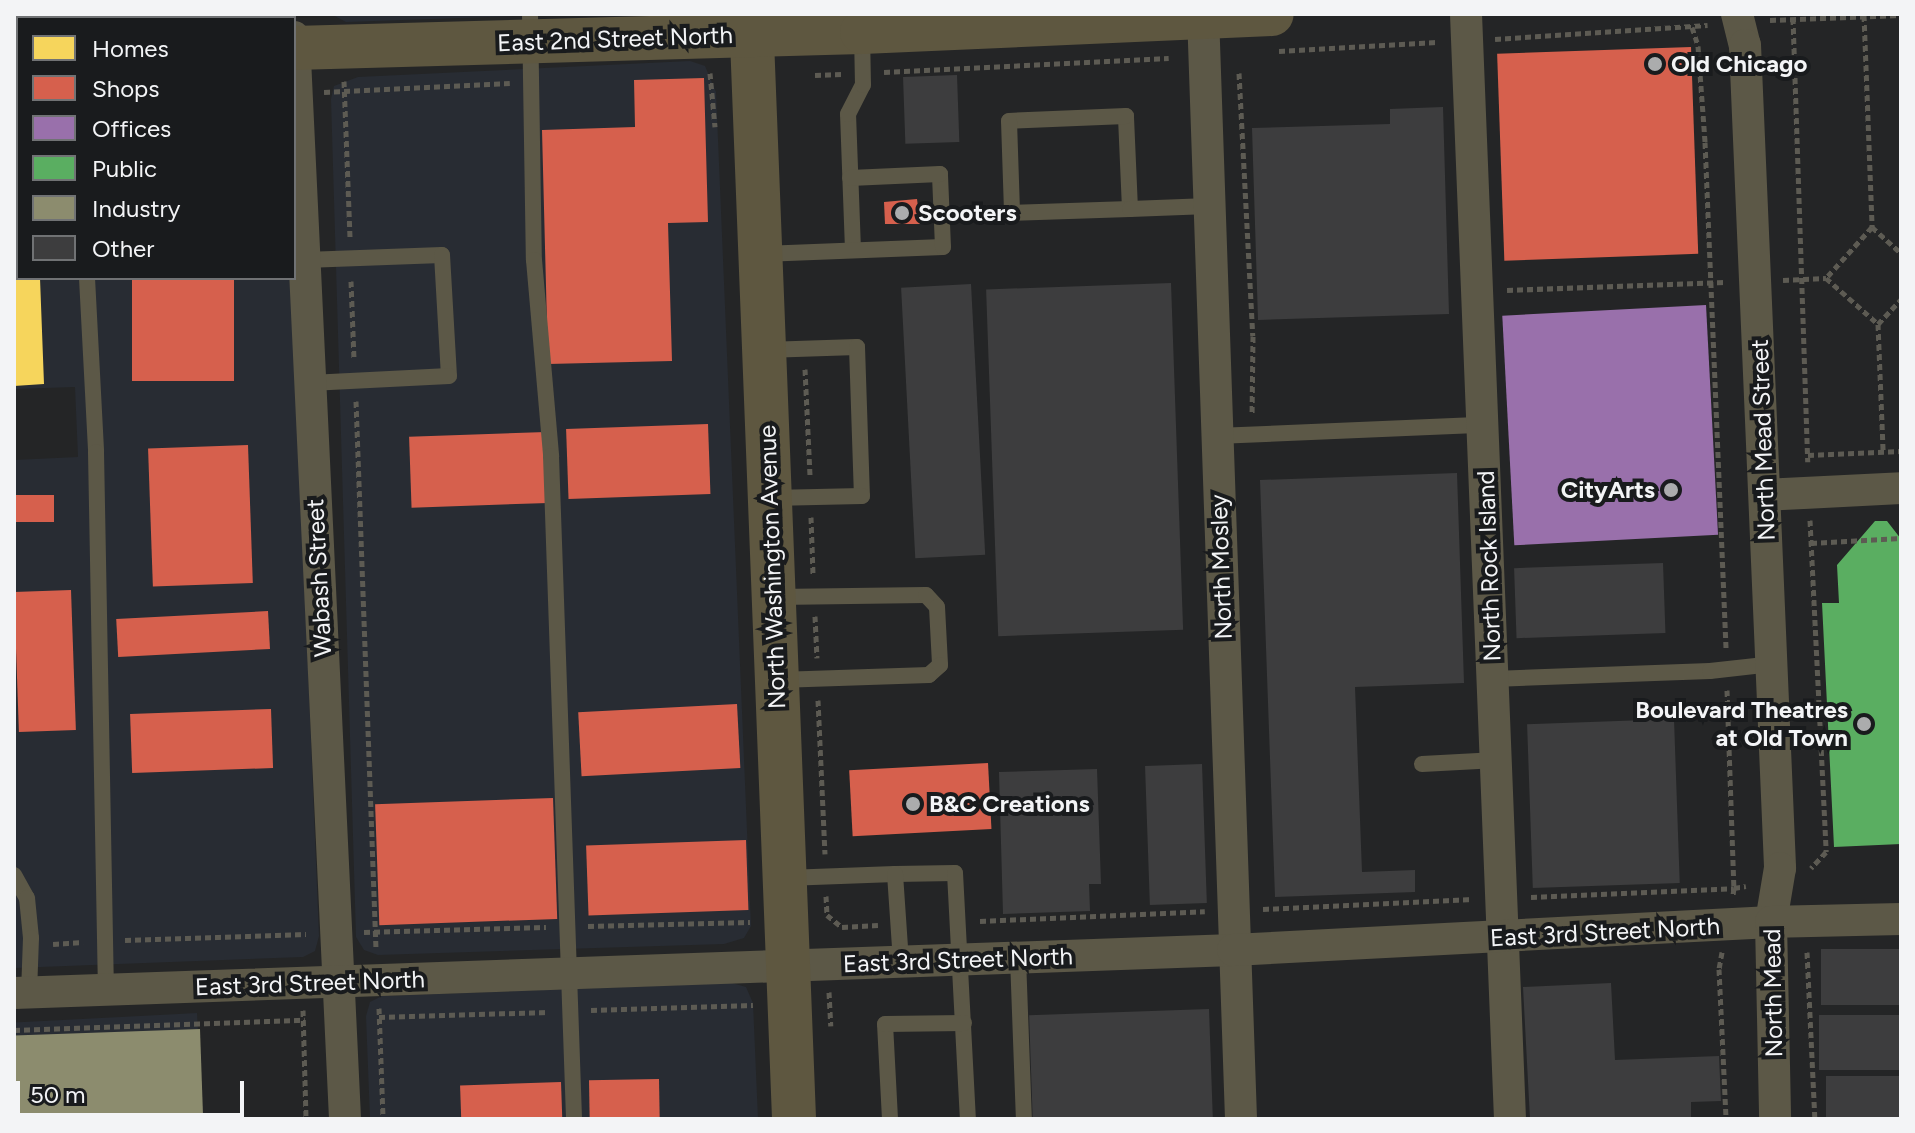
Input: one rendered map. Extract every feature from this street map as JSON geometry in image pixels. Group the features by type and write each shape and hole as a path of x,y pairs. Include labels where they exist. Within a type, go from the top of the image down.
{"main road":[{"name":"East 2nd Street North","path":"296,48 531,46 751,24 862,53 1203,29 1273,33"},
{"name":"North Washington Avenue","path":"751,24 760,254 784,349 790,498 808,966 794,1119"}],"street":[{"name":"North Mead Street","path":"1738,18 1745,45 1757,281 1779,875"},
{"name":"North Rock Island","path":"1466,27 1510,1119"},
{"name":"North Mosley","path":"1203,29 1231,910 1241,1119"},
{"name":"Wabash Street","path":"296,93 345,1119"},
{"path":"1765,495 1901,488"},
{"name":"North Mead","path":"1775,1119 1771,922 1779,875"},
{"name":"East 3rd Street North","path":"22,992 1233,950 1771,922 1901,919"}],"lane":[{"path":"531,46 534,260 551,456 574,1119"},
{"path":"853,250 848,114 863,85 862,53"},
{"path":"1130,209 1126,116 1009,121 1012,213 1130,209 1209,206"},
{"path":"760,254 943,247 940,174 850,178"},
{"path":"305,260 442,255 449,376 310,383"},
{"path":"87,280 96,452 106,990"},
{"path":"784,349 857,347 862,496 790,498"},
{"path":"1216,436 1483,425"},
{"path":"793,597 926,595 937,607 940,665 929,675 797,680"},
{"path":"1493,679 1727,669 1772,664"},
{"path":"1422,764 1497,760"},
{"path":"804,877 955,873 968,1119"},
{"path":"895,874 901,962"},
{"path":"14,875 27,898 31,945 22,992"},
{"path":"1018,958 1024,1119"},
{"path":"890,1119 885,1024 964,1023"}],"path":[{"path":"130,16 178,14"},
{"path":"1495,290 1826,278 1872,227 1864,15"},
{"path":"1273,33 1466,27 1692,27 1738,18 1901,15"},
{"path":"958,922 1734,888 1779,875 1807,882 1807,872 1826,852 1809,493 1793,18"},
{"path":"1692,27 1698,46 1712,282 1734,888 1719,969 1726,1119"},
{"path":"815,75 862,53 1203,29 1236,54 1241,90 1253,336 1252,435"},
{"path":"296,93 344,92 531,46"},
{"path":"343,47 383,1119"},
{"path":"695,73 710,72"},
{"path":"1872,227 1901,253"},
{"path":"1826,278 1878,324"},
{"path":"1883,451 1878,324 1901,299"},
{"path":"784,349 804,877 827,915 842,927 898,925"},
{"path":"1808,455 1901,451"},
{"path":"1811,543 1901,538"},
{"path":"827,915 808,966 831,1042"},
{"path":"1807,921 1815,1119"},
{"path":"31,945 751,922"},
{"path":"14,1030 754,1005"}],"shaded area":[{"path":"14,14 278,14 16,16 14,36"},
{"path":"331,14 570,14 346,22"},
{"path":"690,61 705,66 716,92 751,926 744,938 724,944 378,955 364,950 356,937 331,99 334,86 358,77"},
{"path":"14,250 16,280 292,280 319,936 315,951 303,957 14,968 14,460 78,457 75,387 14,389"},
{"path":"732,983 746,987 753,1003 758,1119 370,1119 366,1016 370,1002 382,996"},
{"path":"197,1013 203,1119 19,1119 14,1023"}],"building: Homes":[{"path":"16,250 16,280 40,280 44,384 14,386"}],"building: Shops":[{"path":"1691,47 1698,254 1504,261 1497,54"},
{"path":"704,78 708,222 668,223 672,361 548,364 542,130 635,127 634,80"},
{"name":"Scooters","path":"917,199 920,224 885,224 884,202"},
{"path":"132,280 234,280 234,381 132,381"},
{"path":"708,424 710,494 569,499 566,429"},
{"path":"546,432 548,503 412,508 409,437"},
{"path":"248,445 253,583 153,586 148,448"},
{"path":"14,495 54,495 54,522 14,522"},
{"path":"71,590 76,730 19,732 14,592"},
{"path":"268,611 270,649 118,657 116,619"},
{"path":"737,704 740,768 582,776 578,712"},
{"path":"271,709 273,768 132,773 130,714"},
{"path":"988,763 991,829 853,836 849,770"},
{"path":"553,798 557,919 379,925 375,804"},
{"path":"746,840 748,910 589,916 586,846"},
{"path":"659,1079 660,1119 590,1119 589,1080"},
{"path":"561,1082 562,1119 461,1119 460,1086"}],"building: Offices":[{"path":"1706,305 1718,535 1514,545 1502,316"}],"building: Public":[{"name":"Boulevard Theatres at Old Town","path":"1875,521 1887,521 1901,539 1901,844 1834,847 1822,603 1839,603 1837,565"}],"building: Industry":[{"path":"200,1029 203,1119 17,1119 14,1035"}],"building: Other":[{"path":"957,75 959,142 905,144 903,77"},
{"path":"1443,107 1449,314 1258,320 1252,128 1390,124 1390,109"},
{"path":"1171,283 1183,630 998,636 986,289"},
{"path":"971,284 985,555 915,558 901,288"},
{"path":"1457,473 1464,683 1355,687 1362,872 1415,870 1415,892 1275,897 1260,480"},
{"path":"1663,563 1665,633 1517,638 1514,568"},
{"path":"1674,719 1680,883 1533,888 1527,724"},
{"path":"1202,764 1207,903 1150,905 1145,766"},
{"path":"1097,769 1101,884 1089,884 1090,911 1003,914 999,772"},
{"path":"1821,949 1901,949 1901,1005 1821,1005"},
{"path":"1611,983 1615,1060 1719,1056 1721,1101 1691,1102 1691,1119 1530,1119 1523,987"},
{"path":"1209,1009 1213,1119 1033,1119 1029,1015"},
{"path":"1819,1015 1901,1015 1901,1070 1819,1070"},
{"path":"1826,1076 1901,1076 1901,1119 1826,1119"}],"place":[{"name":"Old Chicago","path":"1655,64"},
{"name":"Scooters","path":"902,213"},
{"name":"CityArts","path":"1671,490"},
{"name":"Boulevard Theatres at Old Town","path":"1864,724"},
{"name":"B&C Creations","path":"913,804"}]}
